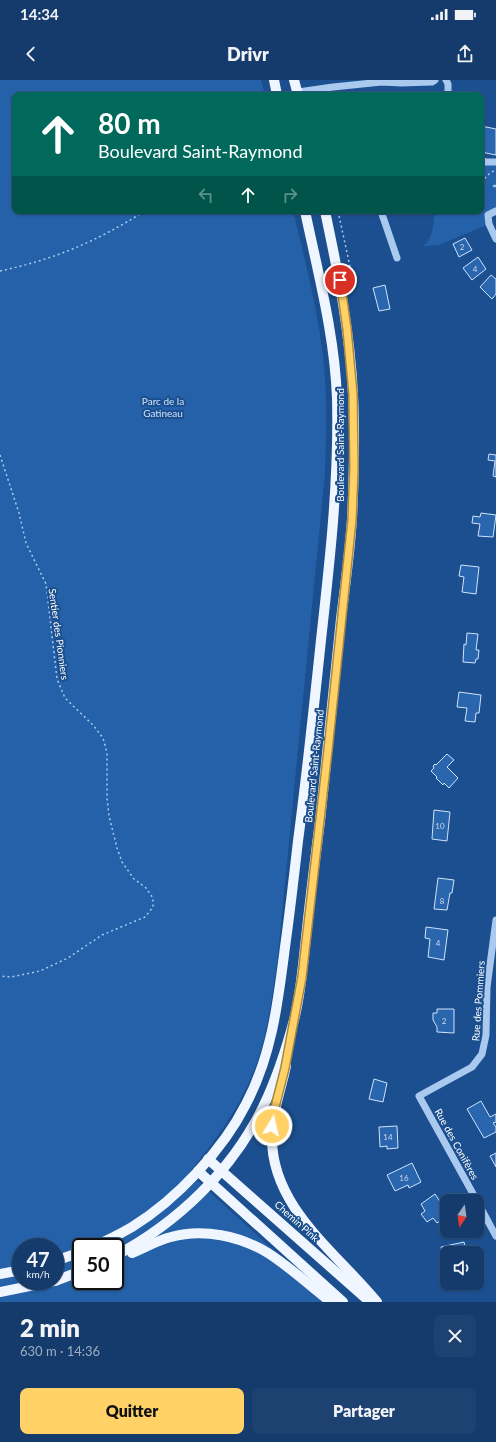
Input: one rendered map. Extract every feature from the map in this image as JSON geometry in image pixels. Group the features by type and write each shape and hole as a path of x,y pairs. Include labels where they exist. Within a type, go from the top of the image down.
{"main road":[{"path":"274,80 276,92"},
{"path":"294,80 297,92"},
{"name":"Boulevard Saint-Raymond","path":"110,1238 133,1226 175,1194 198,1171 235,1123 246,1106 260,1074 270,1043 276,1012 302,813 334,514 337,398 331,342 306,214"},
{"name":"Boulevard Saint-Raymond","path":"124,1252 169,1222 211,1182 246,1138 261,1110 279,1066 295,1015 302,977 328,750 352,520 354,475 353,394 347,336 340,284 326,214"},
{"path":"295,1015 272,1126 273,1154 277,1174 284,1192 293,1207 314,1233 377,1302"},
{"name":"Chemin Pink","path":"208,1159 370,1302"},
{"path":"198,1171 343,1302"},
{"path":"124,1255 172,1236 188,1234 228,1236 248,1243 268,1253 331,1302"},
{"path":"0,1274 12,1272"},
{"path":"0,1292 12,1290"}],"street":[{"path":"304,92 332,83 432,82 435,80"},
{"path":"446,80 448,84 448,92"},
{"path":"484,161 496,162"},
{"path":"496,211 488,215 489,224 496,239"},
{"path":"382,214 396,258"},
{"name":"Rue des Pommiers","path":"419,1096 472,1067 482,1054 486,1035 487,987 496,920"},
{"name":"Rue des Conifères","path":"419,1096 473,1194"},
{"name":"Rue des Conifères","path":"484,1214 496,1236"}],"path":[{"path":"484,179 491,172 496,170"},
{"path":"0,271 61,254 112,231 140,214"},
{"path":"339,214 352,276"},
{"name":"Sentier des Pionniers","path":"0,455 19,513 26,543 46,584 57,679 64,698 93,725 103,738 107,753 107,798 109,816 117,848 122,862 134,879 146,888 153,898 153,907 145,917 102,935 68,958 40,971 11,976 0,976"}],"green space":[{"name":"Parc de la Gatineau","path":"0,80 261,80 264,92 12,92 12,214 294,214 313,296 322,348 326,395 325,473 277,965 262,1047 253,1073 233,1113 189,1173 330,1302 0,1302"},
{"path":"484,160 496,162 496,211 488,215 489,224 439,245 423,246 429,239 435,214 484,214"}],"building":[{"path":"484,127 496,129 496,155 484,153"},
{"path":"465,238 472,250 459,257 453,244"},
{"path":"478,257 486,269 472,280 463,268"},
{"path":"491,275 496,279 496,294 492,299 480,287"},
{"path":"385,285 390,309 379,311 373,288"},
{"path":"489,454 496,455 496,477 493,476 495,461 488,460"},
{"path":"481,513 496,515 493,537 478,536 480,524 472,523 473,516 480,517"},
{"path":"461,565 479,567 476,594 462,592 464,577 459,576"},
{"path":"467,633 478,634 476,650 479,650 478,659 476,659 475,663 463,662 464,644 466,645"},
{"path":"459,692 481,695 479,713 476,713 475,722 465,721 467,708 457,707"},
{"path":"447,754 454,760 447,767 458,778 449,788 444,783 443,785 431,771 434,768 433,766"},
{"path":"434,810 450,812 447,841 432,839"},
{"path":"438,878 454,880 447,910 434,909"},
{"path":"426,927 448,930 444,960 428,957 430,939 425,938"},
{"path":"437,1009 454,1009 454,1033 437,1032 437,1027 433,1020 433,1013 437,1013"},
{"path":"374,1079 387,1083 383,1102 369,1099"},
{"path":"481,1101 490,1117 496,1114 496,1122 493,1123 496,1127 496,1132 484,1138 467,1109"},
{"path":"397,1126 398,1148 387,1149 387,1146 380,1147 379,1127"},
{"path":"496,1153 496,1167 490,1156"},
{"path":"412,1163 421,1182 409,1188 408,1185 395,1191 387,1175"},
{"path":"435,1194 440,1202 440,1221 437,1223 433,1218 427,1222 421,1214 425,1211 421,1204"},
{"path":"464,1242 465,1246 446,1246"}],"route":[{"path":"272,1126 274,1111 285,1068 302,977 352,520 354,468 353,394 347,329 340,280"}]}
